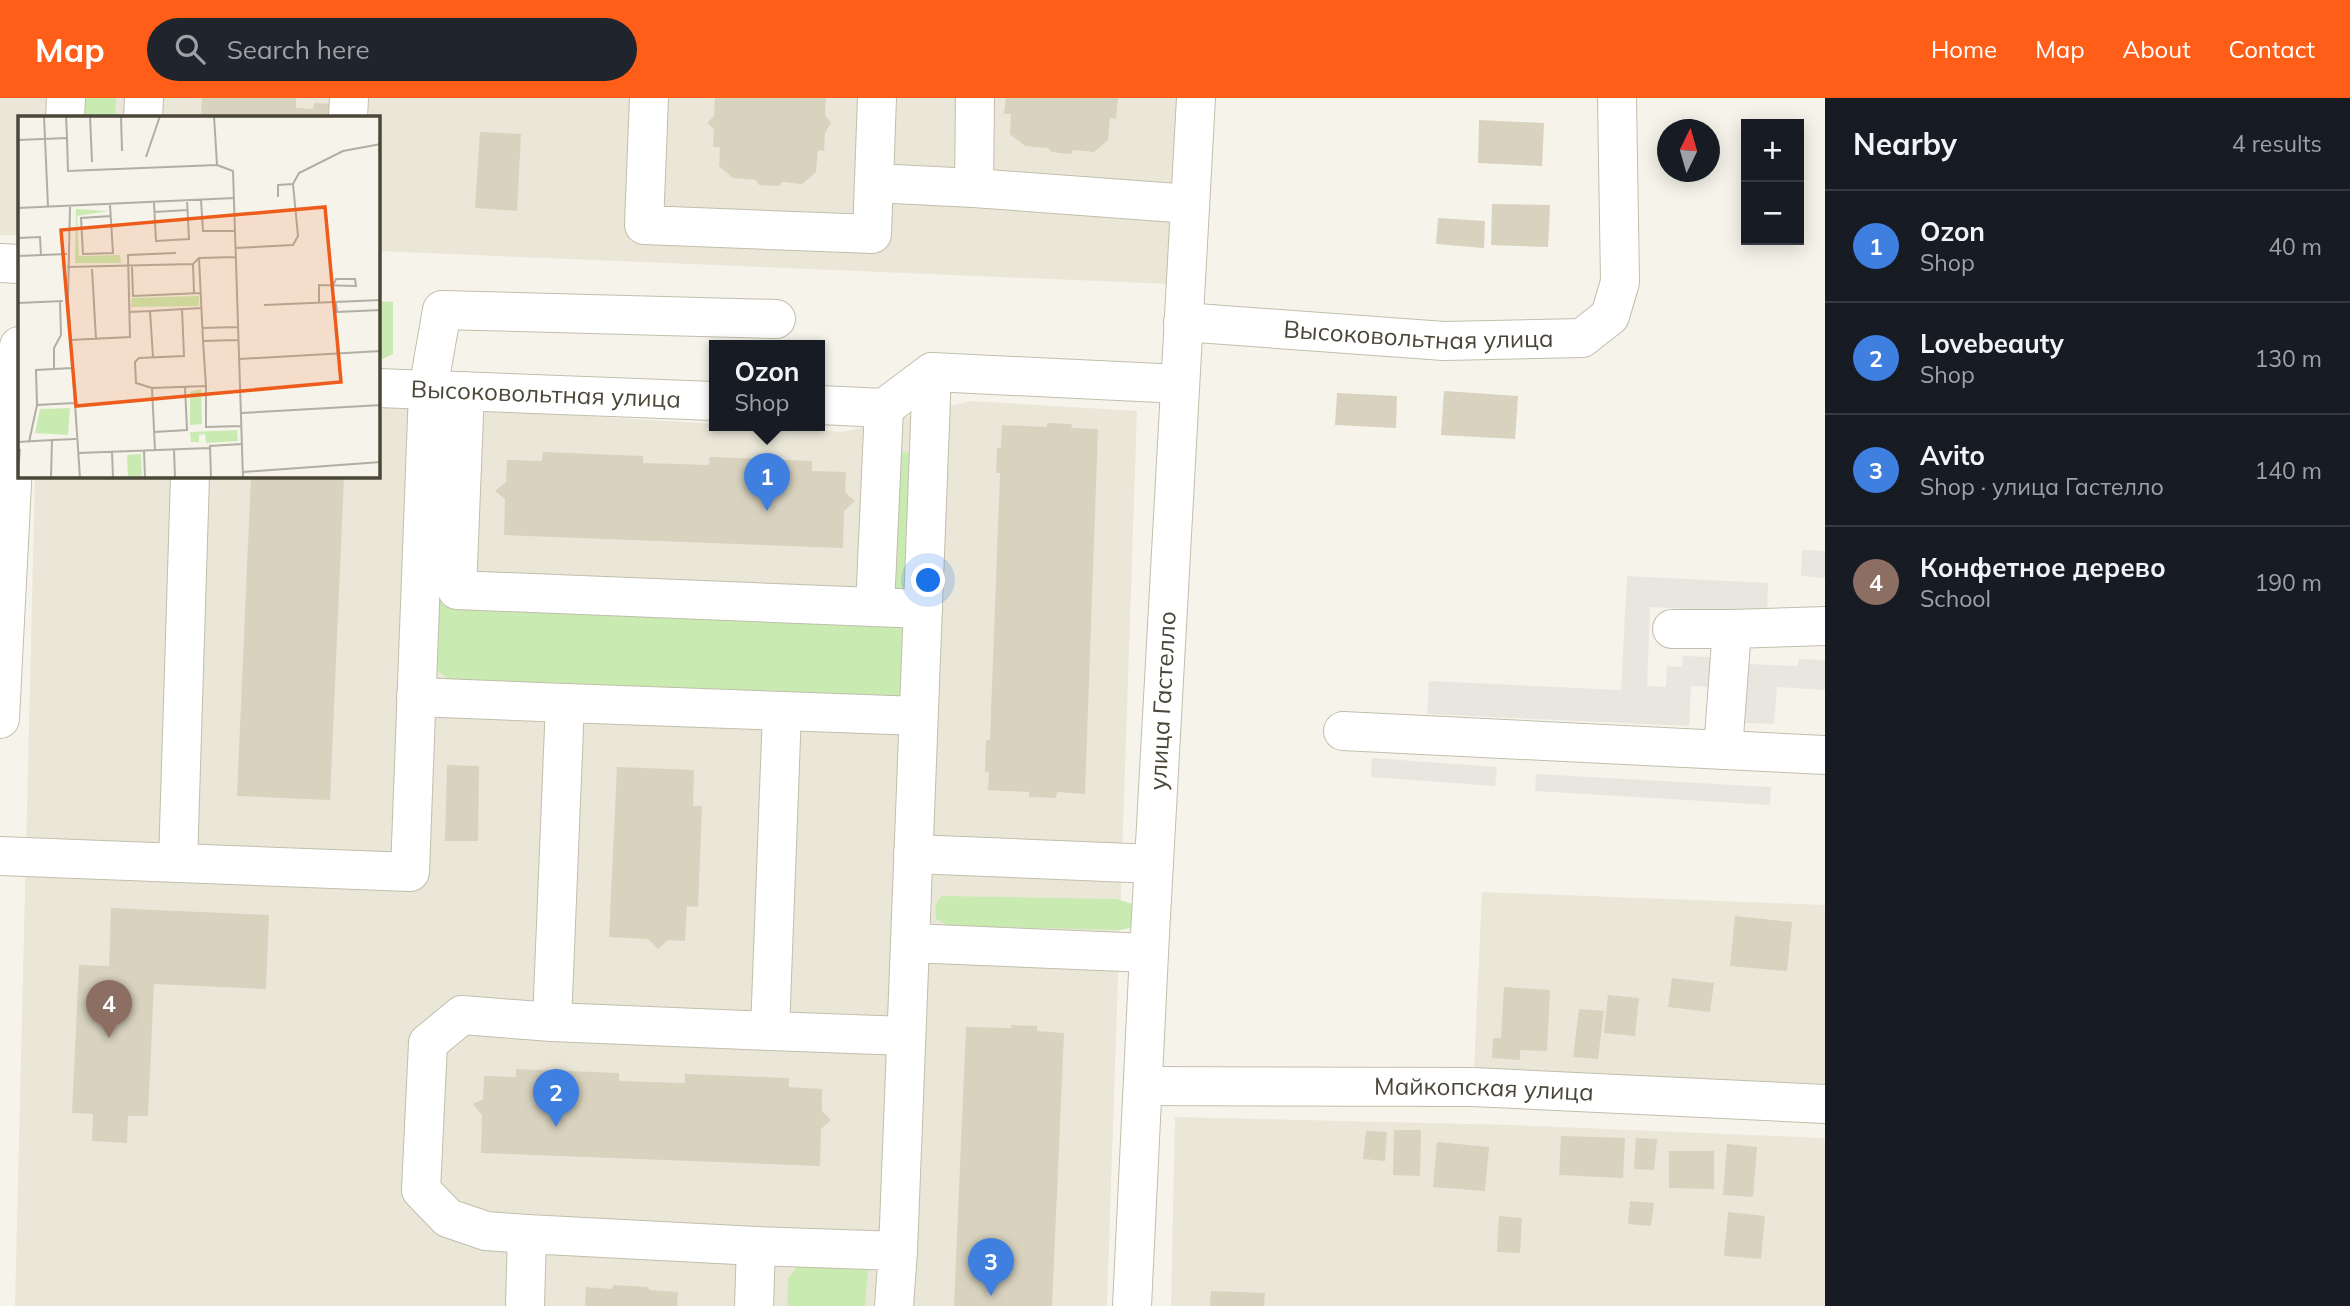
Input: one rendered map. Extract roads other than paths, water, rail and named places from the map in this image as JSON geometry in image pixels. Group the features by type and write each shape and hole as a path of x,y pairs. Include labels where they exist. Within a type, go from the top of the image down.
{"street":[{"path":"65,116 66,98"},
{"path":"143,116 144,98"},
{"path":"348,116 349,98"},
{"path":"649,98 644,225 872,234 877,98"},
{"path":"974,188 975,98"},
{"name":"улица Гастелло","path":"1132,1306 1196,98"},
{"name":"Высоковольтная улица","path":"1183,322 1444,341 1582,338 1610,316 1620,282 1617,98"},
{"path":"874,183 1190,204"},
{"path":"0,263 18,264"},
{"path":"0,856 410,872 428,390 442,310 776,319"},
{"path":"0,719 3,580 18,367"},
{"path":"825,405 884,408 932,372 1180,384"},
{"path":"894,1306 932,372"},
{"name":"Высоковольтная улица","path":"380,388 709,401"},
{"path":"466,391 457,590 923,609"},
{"path":"875,607 884,408"},
{"path":"178,863 190,478"},
{"path":"1672,629 1825,626"},
{"path":"1723,750 1732,629"},
{"path":"416,697 918,716"},
{"path":"552,1022 565,702"},
{"path":"770,1031 782,711"},
{"path":"1343,731 1825,755"},
{"path":"913,854 1154,864"},
{"path":"910,943 1149,953"},
{"path":"898,1251 486,1231 448,1218 421,1190 428,1043 462,1016 906,1036"},
{"name":"Майкопская улица","path":"1143,1086 1472,1087 1825,1104"},
{"path":"525,1306 527,1234"},
{"path":"754,1306 756,1246"}],"place":[{"name":"Ozon","path":"767,511"},
{"name":"Конфетное дерево","path":"109,1038"},
{"name":"Lovebeauty","path":"556,1127"},
{"name":"Avito","path":"991,1296"}]}
